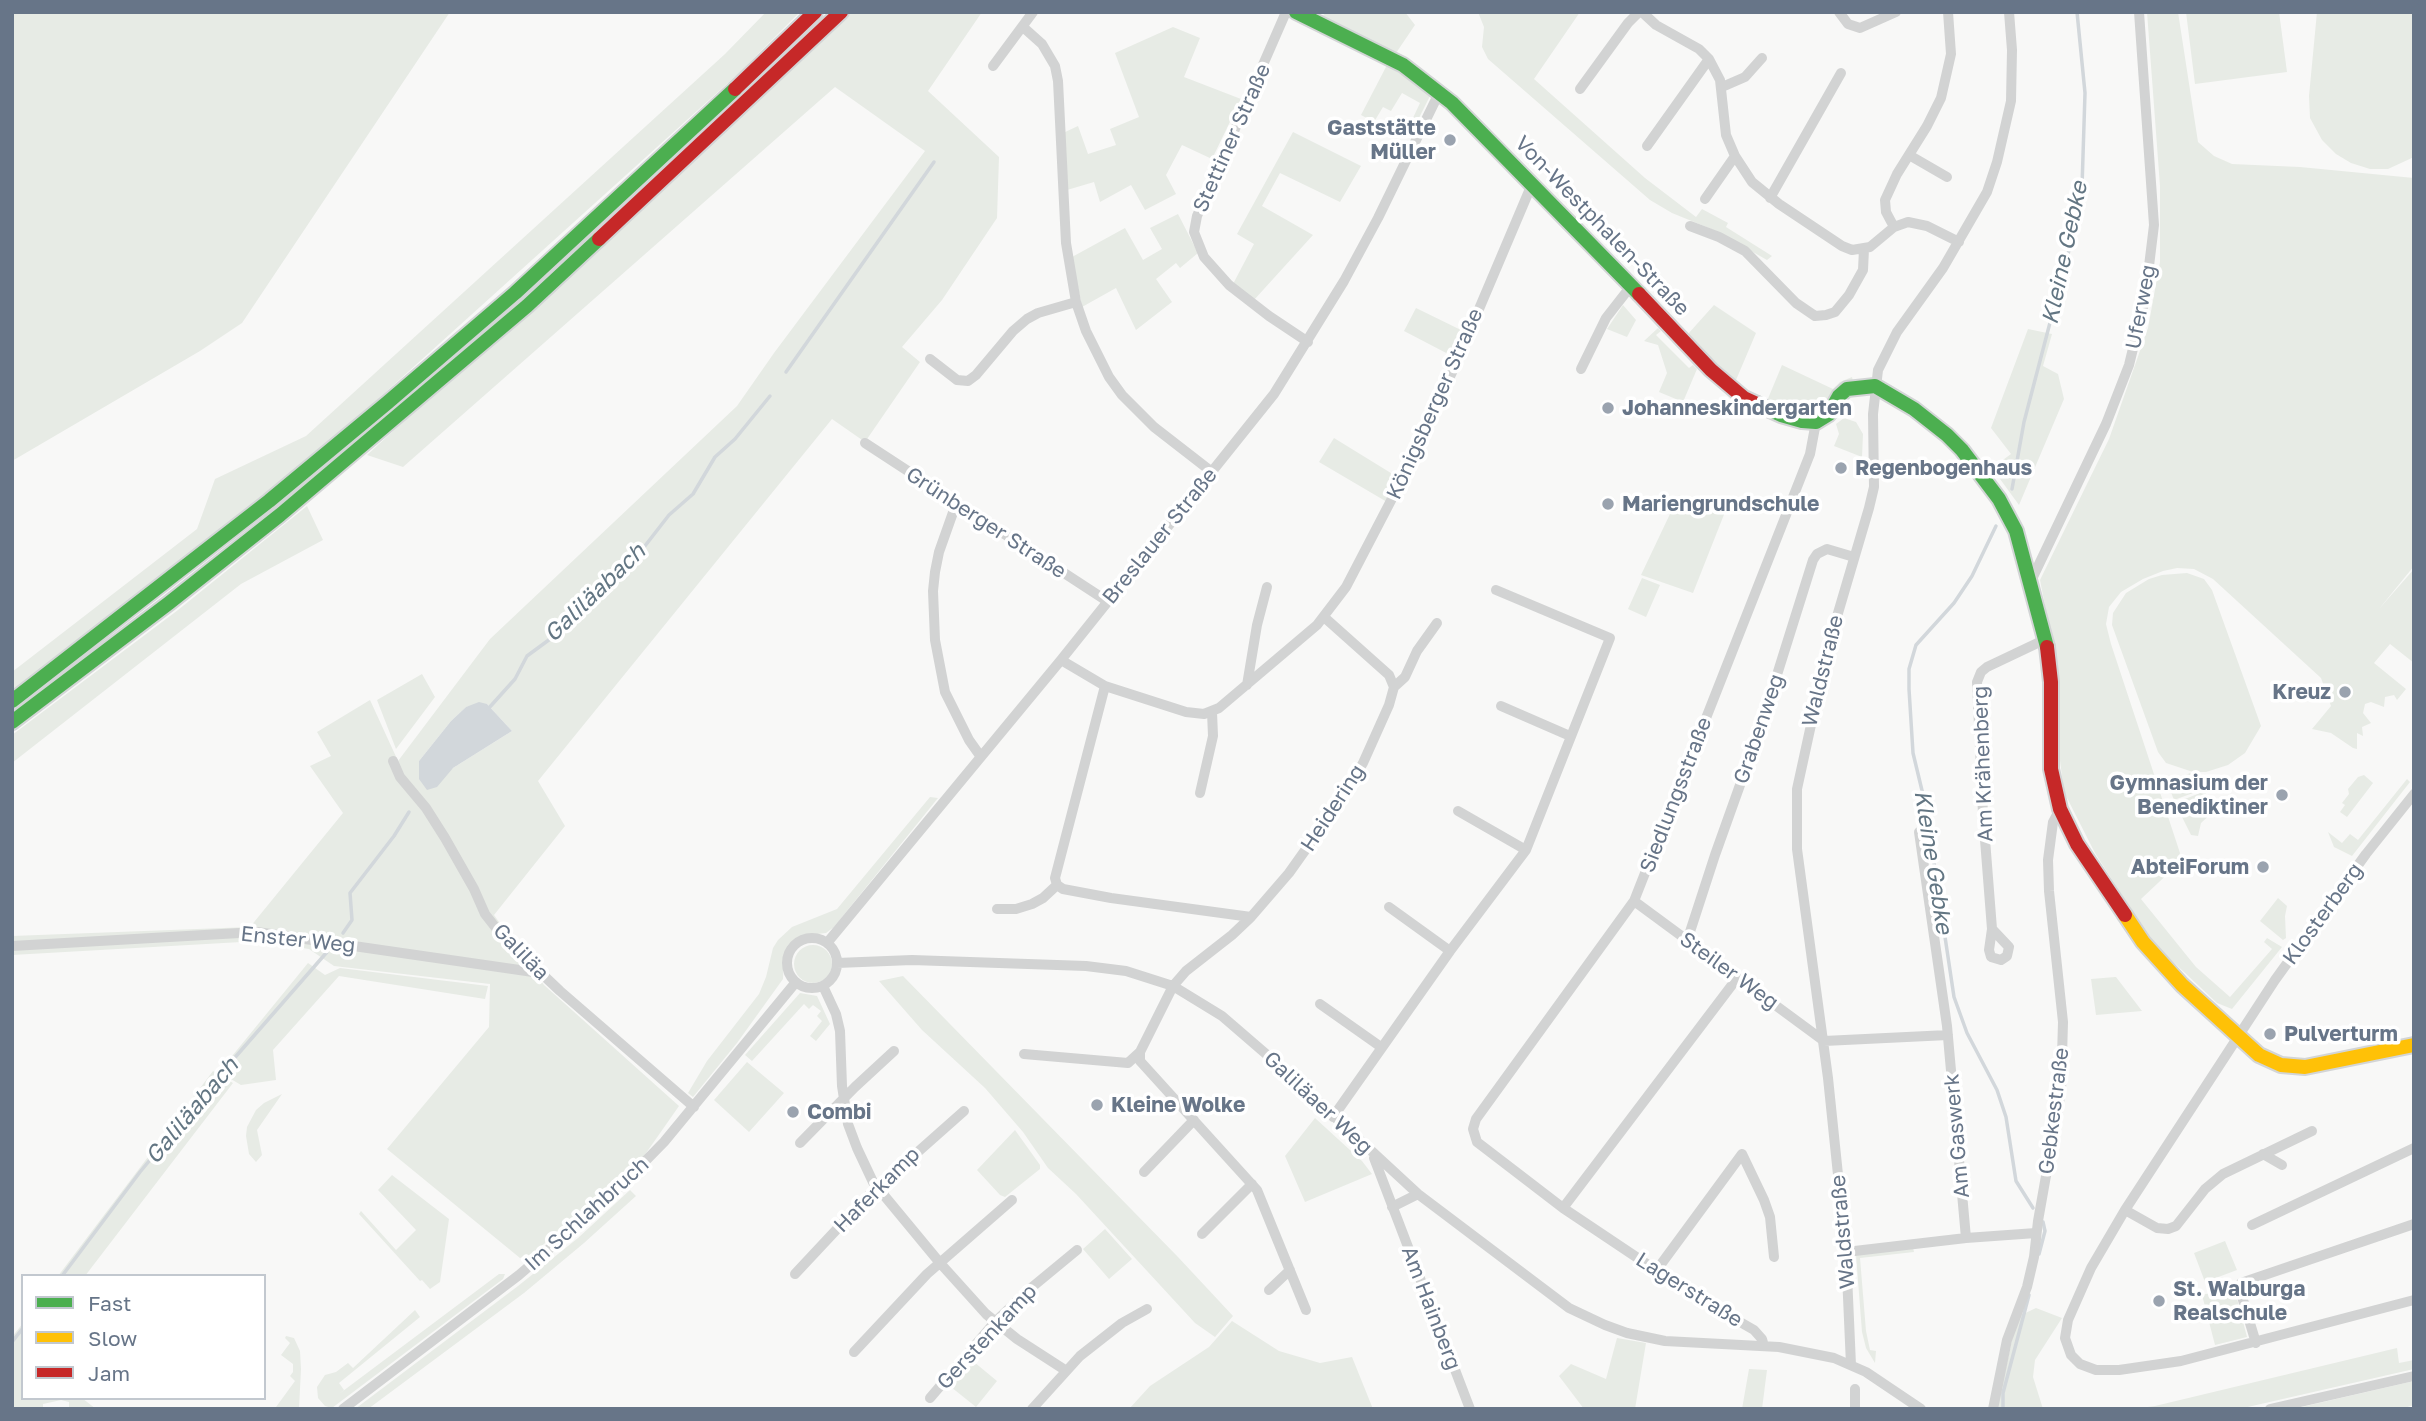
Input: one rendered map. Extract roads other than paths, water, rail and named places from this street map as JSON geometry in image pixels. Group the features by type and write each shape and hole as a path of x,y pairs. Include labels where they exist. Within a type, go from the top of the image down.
{"main road":[{"path":"12,701 269,501 397,395 515,293 640,179 815,12"},
{"path":"12,722 169,603 399,416 546,288 841,12"},
{"name":"Von-Westphalen-Straße","path":"1296,12 1403,65 1467,117 1711,370 1737,393 1773,412 1802,421 1816,422"},
{"path":"1816,422 1829,414 1839,396 1847,389 1875,386 1923,415 1954,442 1971,460 2011,520 2031,580 2046,639 2051,682 2051,769 2060,809 2077,844 2143,942 2182,985 2236,1036 2268,1059 2295,1067 2414,1045"}],"street":[{"path":"993,66 1033,12"},
{"name":"Stettiner Straße","path":"1286,12 1197,216 1194,232 1204,257 1230,285 1308,342"},
{"path":"1580,89 1628,23 1640,12 1656,25 1693,44 1709,59 1718,73 1722,87 1727,135 1734,156 1747,176 1770,198 1852,250 1864,249 1894,228 1908,222 1922,224 1959,242"},
{"path":"1839,12 1848,24 1860,28 1896,12"},
{"path":"1894,228 1886,212 1885,200 1937,107 1948,74 1952,44 1948,12"},
{"name":"Waldstraße","path":"1852,1365 1846,1252 1824,1041 1797,849 1796,801 1805,746 1828,647 1874,487 1873,414 1878,370 1897,332 1927,292 1987,192 2008,117 2013,82 2009,12"},
{"name":"Uferweg","path":"2031,580 2106,424 2129,365 2145,299 2154,225 2139,12"},
{"path":"1023,27 1042,44 1055,66 1058,81 1063,216 1076,302 1090,339 1109,377 1122,395 1154,427 1212,472"},
{"path":"1722,87 1745,77 1762,58"},
{"path":"1647,146 1709,59"},
{"path":"1770,198 1841,73"},
{"name":"Breslauer Straße","path":"827,943 1061,660 1274,394 1308,342 1378,218 1439,93"},
{"path":"1909,155 1947,177"},
{"path":"1705,199 1734,156"},
{"name":"Königsberger Straße","path":"1324,617 1346,587 1410,464 1532,184"},
{"path":"1690,226 1745,251 1800,306 1815,316 1835,312 1849,295 1863,270 1864,249"},
{"path":"1581,369 1606,318 1632,286"},
{"path":"930,359 957,380 968,381 1027,319 1076,302"},
{"name":"Siedlungsstraße","path":"1473,1134 1476,1119 1634,901 1810,454 1816,422"},
{"name":"Grünberger Straße","path":"865,443 1107,601"},
{"path":"956,504 935,572 935,640 945,692 968,740 981,757"},
{"name":"Grabenweg","path":"1687,941 1760,729 1815,556 1827,549 1854,557"},
{"path":"1247,685 1257,625 1267,587"},
{"path":"1333,1117 1525,850 1610,638 1496,590"},
{"path":"1061,660 1105,686 1186,712 1212,712 1309,633 1324,617 1389,675 1394,687"},
{"name":"Heidering","path":"1140,1052 1173,986 1186,971 1251,917 1289,873 1343,797 1363,762 1389,705 1394,687 1405,677 1417,651 1437,623"},
{"name":"Am Krähenberg","path":"1992,929 1977,682 1981,672 1987,667 2046,639"},
{"path":"1105,686 1055,878 1057,885 1063,889 1111,898 1251,917"},
{"path":"1501,706 1570,736"},
{"path":"1200,793 1214,730 1212,712"},
{"name":"Galiläa","path":"393,761 400,777 426,808 445,838 474,889 485,915 503,937 540,973 694,1107"},
{"name":"Klosterberg","path":"2414,794 2366,854 2236,1036 2124,1210 2097,1255 2066,1328 2066,1343 2075,1359 2096,1370 2119,1370 2164,1364 2256,1343 2414,1300"},
{"name":"Gebkestraße","path":"1993,1409 2007,1340 2030,1274 2056,1126 2063,1068 2063,1022 2049,874 2053,821 2060,809"},
{"path":"1458,811 1525,850"},
{"name":"Am Gaswerk","path":"1919,832 1948,1035 1966,1238"},
{"path":"997,909 1016,909 1031,904 1043,898 1057,885"},
{"name":"Steiler Weg","path":"1634,901 1824,1041"},
{"path":"1389,907 1450,951"},
{"name":"Enster Weg","path":"12,946 257,932 540,973"},
{"path":"810,938 827,943 835,951 837,963 834,977 823,986 809,988 796,982 789,973 787,961 794,946 810,938"},
{"name":"Galiläaer Weg","path":"837,963 912,960 1086,967 1126,971 1173,986 1222,1016 1418,1194 1569,1308 1627,1333 1665,1341 1764,1346"},
{"path":"1563,1208 1738,977"},
{"name":"Im Schlahbruch","path":"343,1409 519,1275 639,1169 694,1107 796,982"},
{"path":"823,986 836,1014 841,1037 843,1099 857,1148 877,1187 940,1263 995,1322 1065,1370"},
{"path":"1320,1004 1381,1047"},
{"path":"1824,1041 1948,1035"},
{"path":"800,1143 894,1052"},
{"path":"1024,1054 1128,1063 1140,1052"},
{"path":"1140,1052 1141,1064 1252,1184 1265,1208 1306,1310"},
{"name":"Haferkamp","path":"795,1274 877,1187 964,1111"},
{"path":"1144,1172 1194,1120"},
{"path":"2124,1210 2157,1228 2168,1229 2176,1226 2205,1189 2223,1174 2312,1131"},
{"name":"Lagerstraße","path":"1473,1134 1477,1142 1563,1208 1656,1271 1754,1330 1764,1346"},
{"path":"2252,1225 2414,1148"},
{"path":"1656,1271 1742,1154 1770,1217 1774,1257"},
{"path":"2263,1154 2282,1165"},
{"name":"Am Hainberg","path":"1373,1155 1470,1409"},
{"path":"1202,1234 1252,1184"},
{"path":"2295,1191 2303,1201"},
{"path":"1392,1207 1418,1194"},
{"path":"854,1352 940,1263 1012,1200"},
{"path":"2256,1343 2241,1283 2414,1224"},
{"path":"1846,1252 2036,1233"},
{"name":"Gerstenkamp","path":"930,1398 995,1322 1077,1250"},
{"path":"1269,1290 1290,1269"},
{"path":"1032,1409 1065,1370 1112,1330 1147,1309"},
{"path":"1764,1346 1800,1350 1852,1365 1921,1409"},
{"path":"2270,1409 2414,1376"},
{"path":"1855,1389 1855,1409"}],"waterway":[{"name":"Kleine Gebke","path":"2012,489 2024,422 2074,231 2082,187 2085,93 2077,12"},
{"name":"Galiläabach","path":"786,372 934,162"},
{"name":"Galiläabach","path":"488,709 515,679 527,656 561,631 588,600 604,589 634,560 669,515 693,494 715,457 735,439 770,396"},
{"name":"Kleine Gebke","path":"1996,526 1972,576 1954,603 1916,645 1909,669 1909,689 1913,753 1925,803 1954,997 1967,1033 1997,1090 2006,1117 2016,1181 2033,1208"},
{"name":"Galiläabach","path":"343,933 352,920 350,893 409,812"},
{"name":"Galiläabach","path":"64,1274 140,1172 327,952"},
{"name":"Kleine Gebke","path":"2039,1254 2045,1231 2043,1222"},
{"name":"Kleine Gebke","path":"2003,1409 2003,1393 2029,1295"},
{"name":"Galiläabach","path":"12,1342 21,1331"}],"place":[{"name":"Gaststätte Müller","path":"1450,140"},
{"name":"Johanneskindergarten","path":"1608,408"},
{"name":"Regenbogenhaus","path":"1841,468"},
{"name":"Mariengrundschule","path":"1608,504"},
{"name":"Kreuz","path":"2345,692"},
{"name":"Gymnasium der Benediktiner","path":"2282,795"},
{"name":"AbteiForum","path":"2263,867"},
{"name":"Pulverturm","path":"2270,1034"},
{"name":"Kleine Wolke","path":"1097,1105"},
{"name":"Combi","path":"793,1112"},
{"name":"St. Walburga Realschule","path":"2159,1301"}]}
